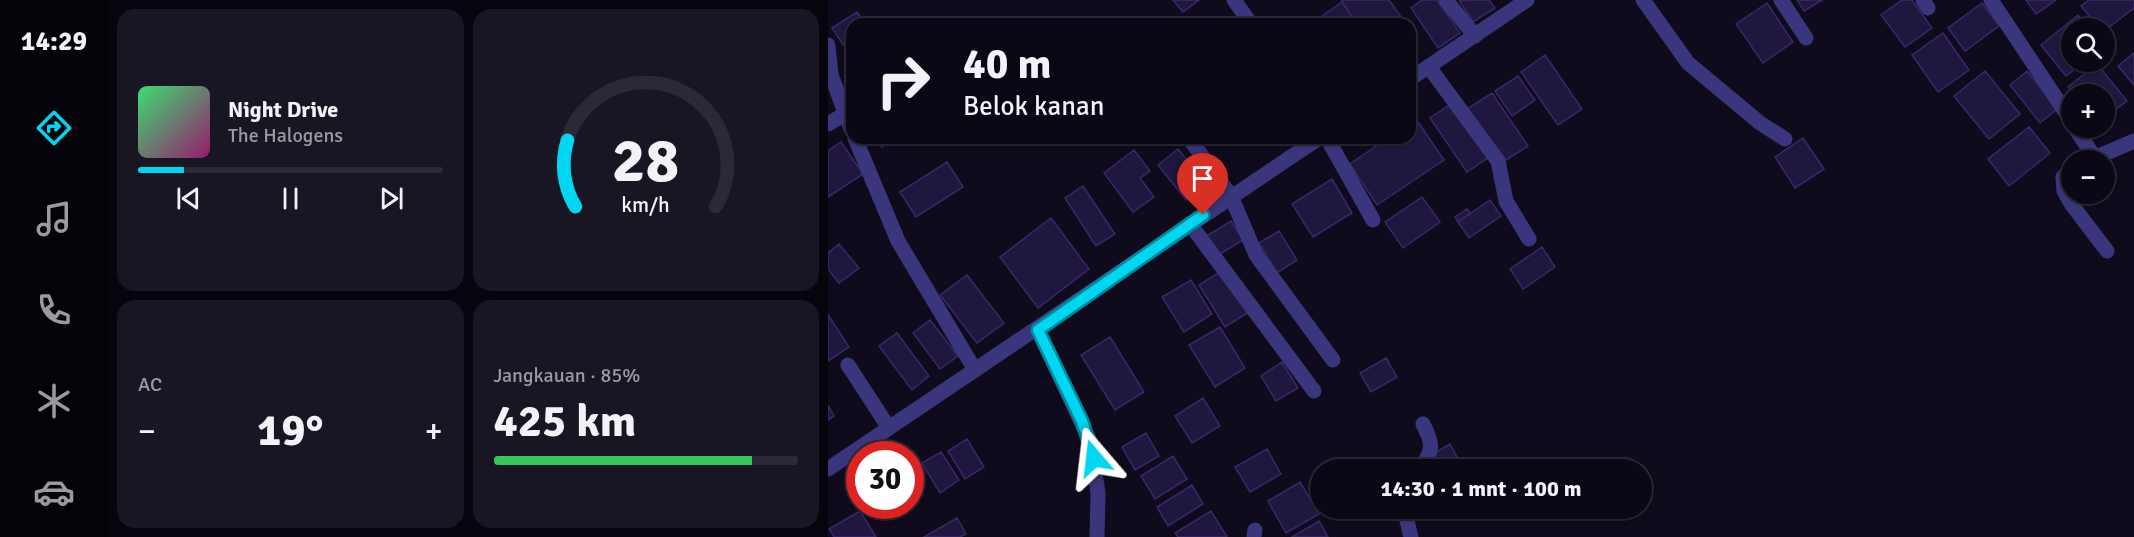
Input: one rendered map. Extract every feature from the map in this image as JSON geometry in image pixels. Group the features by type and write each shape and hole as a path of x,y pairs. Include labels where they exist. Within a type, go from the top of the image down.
{"street":[{"path":"1234,0 1247,18"},
{"path":"1446,0 1475,36"},
{"path":"1416,76 1527,0"},
{"path":"1643,0 1688,63 1745,111 1785,139"},
{"path":"1781,0 1806,38"},
{"path":"1991,0 2061,105"},
{"path":"828,45 831,75 845,114 828,124"},
{"path":"1429,67 1498,161 1506,201 1529,238"},
{"path":"2114,150 2134,141"},
{"path":"858,144 898,241 975,370"},
{"path":"1194,144 1231,196 1256,255 1333,360"},
{"path":"828,469 1038,330 1310,144"},
{"path":"1330,144 1373,220"},
{"path":"2073,204 2107,251"},
{"path":"1190,224 1314,391"},
{"path":"1038,330 1090,441 1098,493 1097,537"},
{"path":"848,365 889,428"},
{"path":"1423,424 1431,441 1426,459"},
{"path":"1407,519 1410,537"}],"building":[{"path":"1173,0 1199,0 1183,12"},
{"path":"1341,0 1389,0 1402,18 1353,18"},
{"path":"1422,0 1437,0 1460,33 1438,48 1411,8"},
{"path":"1459,0 1489,0 1495,8 1473,22"},
{"path":"1797,0 1822,0 1804,11"},
{"path":"1902,0 1912,0 1932,28 1905,47 1881,15"},
{"path":"2026,0 2056,0 2036,14"},
{"path":"2089,0 2134,0 2134,8 2115,23 2115,18 2091,18 2081,6"},
{"path":"1342,2 1353,18 1319,18"},
{"path":"1767,3 1793,42 1763,63 1736,24"},
{"path":"1982,3 1999,26 1965,51 1948,28"},
{"path":"857,12 861,18 848,18"},
{"path":"846,19 846,45 844,46 832,28"},
{"path":"2061,29 2061,70 2041,45"},
{"path":"1943,33 1969,70 1938,92 1912,55"},
{"path":"2134,53 2134,85 2118,66"},
{"path":"1545,55 1582,109 1558,125 1521,72"},
{"path":"1985,71 2020,114 1989,139 1954,96"},
{"path":"2027,71 2057,109 2040,123 2010,85"},
{"path":"2087,72 2103,72 2113,84 2072,84"},
{"path":"1518,76 1535,100 1512,116 1495,91"},
{"path":"2115,86 2127,101 2115,110"},
{"path":"1492,93 1528,146 1503,162 1467,109"},
{"path":"1452,103 1489,157 1467,172 1430,118"},
{"path":"1416,119 1444,160 1377,205 1350,164 1379,144 1416,144"},
{"path":"2029,127 2050,153 2009,186 1988,159"},
{"path":"1803,138 1824,169 1795,188 1775,157"},
{"path":"841,142 863,174 828,197 828,151"},
{"path":"1178,149 1207,184 1186,200 1158,165"},
{"path":"1134,150 1150,171 1140,178 1154,197 1133,212 1104,173"},
{"path":"947,162 963,187 916,217 900,192"},
{"path":"1332,179 1352,213 1313,237 1292,204"},
{"path":"1083,186 1115,234 1096,246 1065,198"},
{"path":"1422,197 1440,222 1403,248 1385,222"},
{"path":"1490,200 1501,216 1469,238 1458,222"},
{"path":"1467,209 1470,213 1458,222 1455,217"},
{"path":"1051,218 1089,269 1038,308 1000,257"},
{"path":"1231,221 1243,240 1217,256 1205,237"},
{"path":"1279,231 1297,260 1277,273 1259,243"},
{"path":"839,244 859,268 839,283 828,269 828,253"},
{"path":"1542,247 1555,267 1523,289 1510,269"},
{"path":"1223,270 1249,312 1225,327 1199,285"},
{"path":"967,275 1004,323 977,343 940,295"},
{"path":"1191,280 1212,314 1184,332 1162,297"},
{"path":"828,315 849,347 828,361"},
{"path":"930,320 958,356 940,369 913,333"},
{"path":"1220,327 1245,368 1215,387 1189,345"},
{"path":"897,333 929,376 912,390 879,346"},
{"path":"1110,337 1144,392 1115,410 1081,355"},
{"path":"1386,358 1397,377 1371,392 1360,373"},
{"path":"1282,362 1298,388 1276,401 1261,376"},
{"path":"1203,398 1220,426 1192,443 1175,416"},
{"path":"828,405 834,416 828,420"},
{"path":"1146,433 1159,456 1135,470 1122,447"},
{"path":"967,439 984,467 965,479 948,451"},
{"path":"1450,444 1458,459 1436,459 1433,454"},
{"path":"1267,449 1281,474 1250,492 1235,467"},
{"path":"941,452 959,480 940,493 924,466 924,462"},
{"path":"1173,456 1187,479 1155,499 1141,476"},
{"path":"1300,482 1310,499 1310,519 1286,533 1268,501"},
{"path":"1192,485 1203,504 1168,526 1157,507"},
{"path":"1211,511 1227,537 1178,537 1175,533"},
{"path":"957,518 966,534 960,537 924,537"},
{"path":"846,519 865,519 876,537 834,537 829,529"},
{"path":"1319,521 1328,537 1292,537"}],"route":[{"path":"1094,458 1082,421 1038,330 1203,215"}]}
